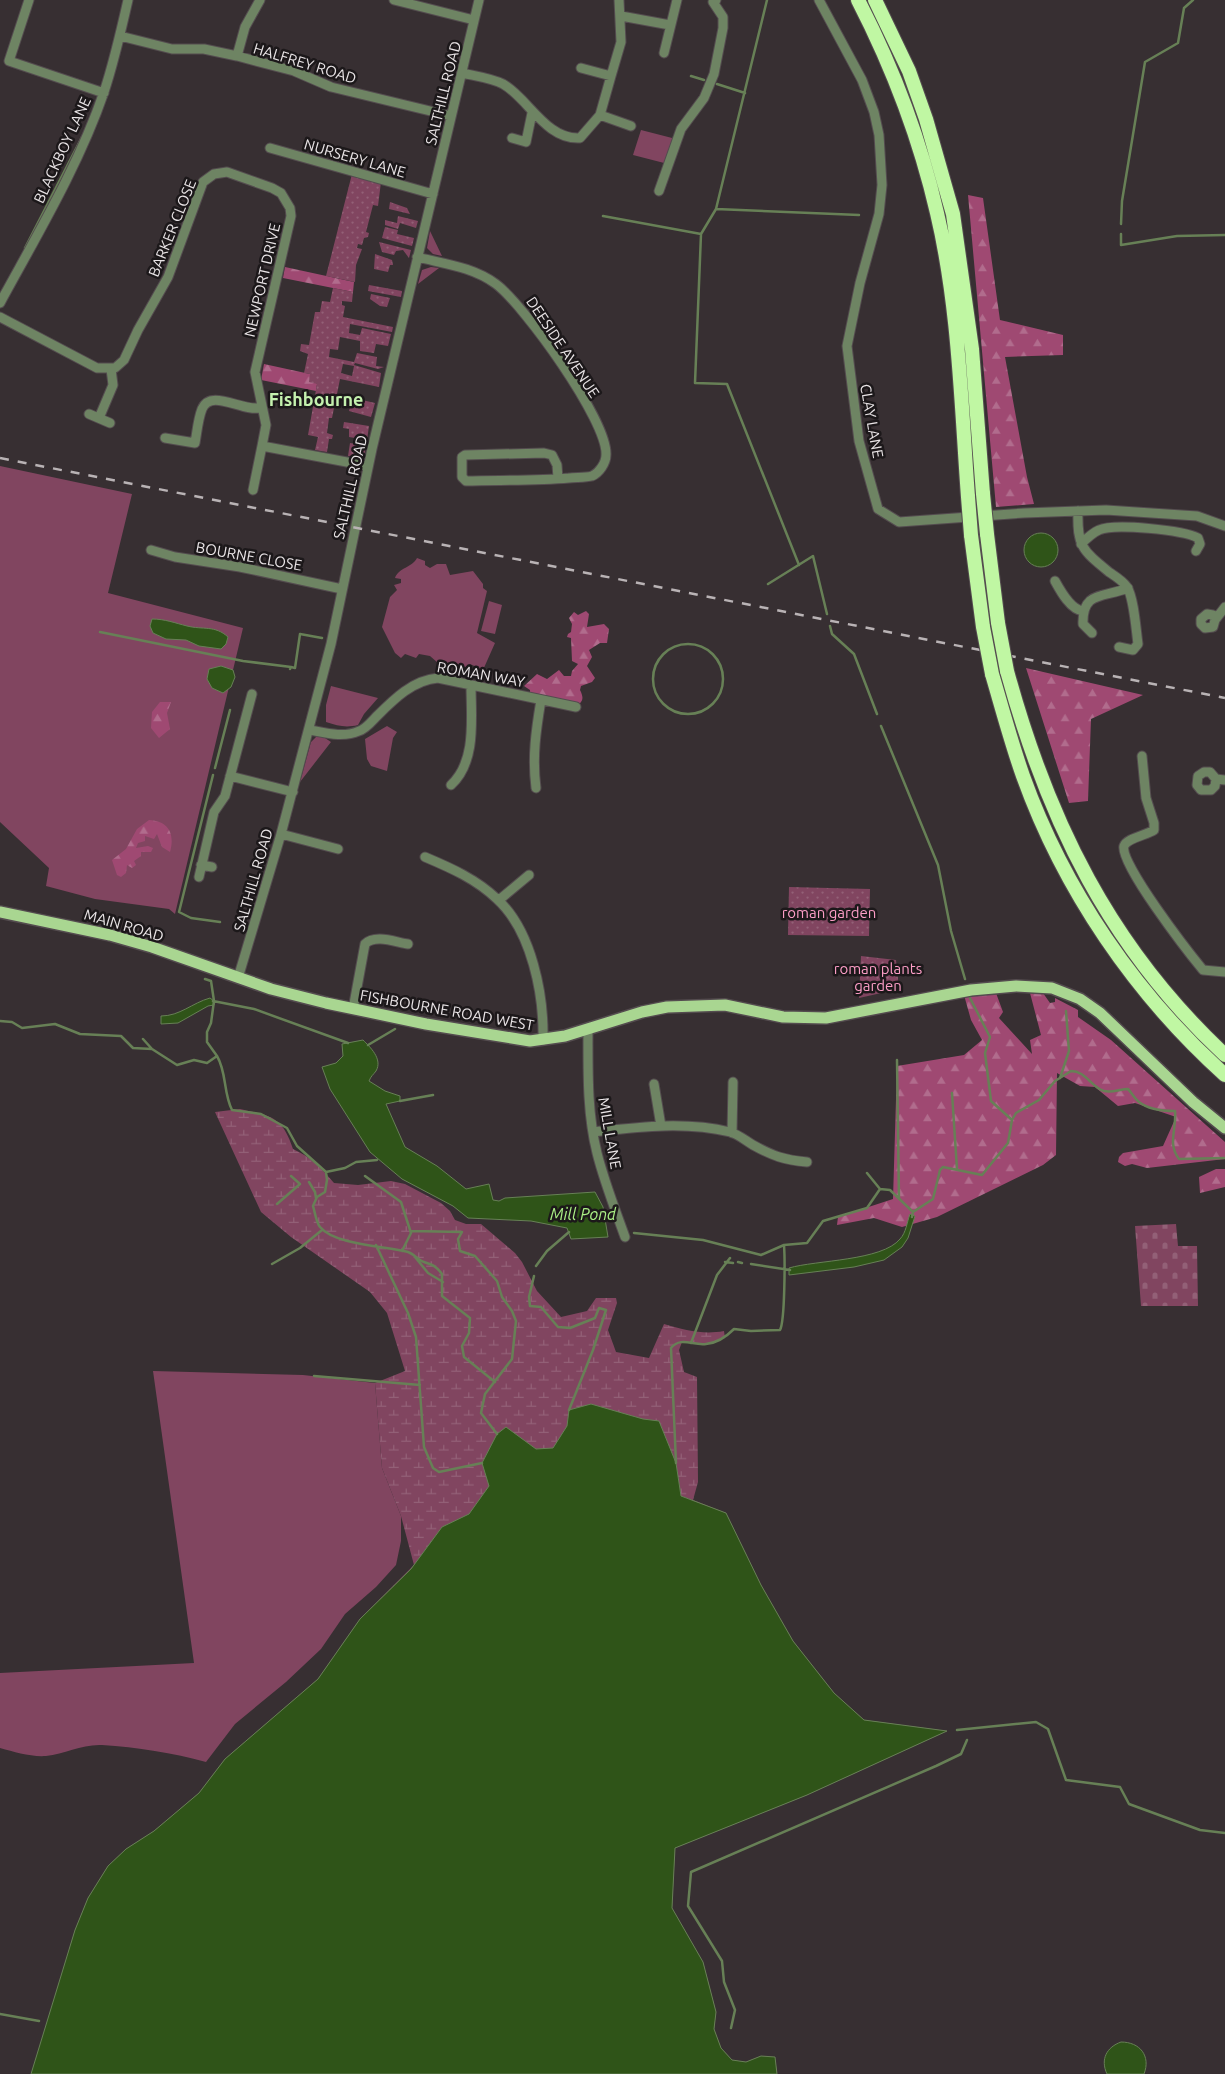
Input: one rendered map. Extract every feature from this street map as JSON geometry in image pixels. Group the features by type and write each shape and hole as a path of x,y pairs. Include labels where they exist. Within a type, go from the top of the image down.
{"highway":[{"path":"858,0 883,50 912,123 937,213 947,267 957,349 971,535 983,628 992,674 1023,776 1066,874 1115,952 1150,998 1197,1050 1225,1075"},
{"path":"875,0 909,72 926,120 953,214 972,349 983,494 998,624 1007,671 1022,725 1060,825 1096,894 1118,929 1162,990 1225,1056"}],"main road":[{"name":"MAIN ROAD","path":"0,912 110,935 152,947 238,978"},
{"name":"FISHBOURNE ROAD WEST","path":"238,978 353,1009 517,1039 543,1040 588,1030 642,1012 667,1007 725,1006 783,1017 826,1018 971,990 1036,986 1066,993 1100,1013 1193,1102 1225,1128"}],"street":[{"path":"29,0 9,61 104,93"},
{"name":"BLACKBOY LANE","path":"0,303 69,171 104,93 128,0"},
{"path":"237,56 245,28 260,0"},
{"path":"394,0 474,20"},
{"name":"SALTHILL ROAD","path":"238,978 310,730 368,466 479,0"},
{"path":"462,73 504,85 532,113 570,139 580,138 600,115 620,42 621,16 619,0"},
{"path":"664,53 677,0"},
{"path":"659,191 681,129 704,98 711,81 723,28 723,17 714,2 716,0"},
{"name":"CLAY LANE","path":"819,0 862,80 874,112 879,135 882,185 879,214 860,282 847,346 859,441 878,509 899,522 1078,511 1170,512 1197,516 1225,526"},
{"path":"621,16 670,25"},
{"name":"HALFREY ROAD","path":"120,36 177,50 204,50 237,56 294,71 331,87 451,116"},
{"path":"581,68 611,76"},
{"path":"512,138 526,142 532,113"},
{"path":"600,115 631,126"},
{"name":"NURSERY LANE","path":"270,148 433,194"},
{"name":"NEWPORT DRIVE","path":"214,174 227,172 277,190 290,208 291,216 255,372 266,425 253,490"},
{"name":"BARKER CLOSE","path":"111,369 124,360 138,330 168,277 200,186 214,174"},
{"name":"DEESIDE AVENUE","path":"417,257 470,269 498,285 526,313 568,376 596,422 603,439 606,455 603,466 592,476 558,478 466,481 462,477 462,457 544,453 552,455 558,465 558,478"},
{"path":"0,317 89,364 103,369 111,369 113,385 99,418"},
{"path":"165,438 195,443 202,407 214,399 248,408 256,409 262,407"},
{"path":"89,414 110,422"},
{"path":"262,446 368,466"},
{"path":"1078,511 1078,537 1081,544 1087,552 1128,588 1138,644 1133,650 1120,647"},
{"path":"1081,544 1095,532 1106,528 1174,531 1198,538 1200,544 1196,552"},
{"name":"BOURNE CLOSE","path":"151,550 175,557 240,567 342,589"},
{"path":"1055,582 1061,593 1078,611 1083,612"},
{"path":"1092,633 1083,624 1083,612 1086,603 1092,598 1128,588"},
{"path":"1215,620 1225,607"},
{"name":"ROMAN WAY","path":"310,730 334,735 362,731 390,702 417,683 438,678 576,707"},
{"path":"451,785 462,775 471,742 471,685"},
{"path":"199,877 214,812 225,796 252,694"},
{"path":"536,788 533,764 541,700"},
{"path":"1142,756 1146,798 1154,822 1154,830 1126,842 1124,854 1140,883 1168,925 1203,970 1225,972"},
{"path":"230,776 293,792"},
{"path":"281,834 338,848"},
{"path":"425,856 462,874 499,900 529,949 542,997 543,1040"},
{"path":"201,864 212,866"},
{"path":"499,900 529,875"},
{"path":"353,1009 366,944 370,939 375,938 408,944"},
{"name":"MILL LANE","path":"588,1030 589,1090 593,1132 606,1184 625,1236"},
{"path":"732,1133 733,1082"},
{"path":"654,1084 661,1126"},
{"path":"593,1132 683,1126 732,1133 783,1160 807,1162"}],"green space":[{"path":"641,130 676,139 668,164 633,155"},
{"path":"352,174 381,182 378,206 373,205 366,232 369,233 368,237 364,238 362,245 358,244 357,248 362,249 356,265 355,282 326,276"},
{"path":"968,195 983,198 1000,320 1063,335 1063,355 1005,357 1027,477 1034,504 996,507"},
{"path":"390,202 407,208 410,214 389,209"},
{"path":"398,216 418,221 416,228 400,223 398,229 385,225 385,220 397,223"},
{"path":"385,227 398,230 397,234 414,238 412,246 382,238"},
{"path":"430,231 442,256 433,254 427,248"},
{"path":"379,242 411,250 409,258 403,250 396,251 394,255 382,252"},
{"path":"375,254 392,260 393,265 390,265 388,272 374,269"},
{"path":"285,267 354,282 353,292 283,278"},
{"path":"431,267 439,268 418,284 422,270"},
{"path":"369,285 402,291 401,297 368,291"},
{"path":"333,288 353,292 352,302 342,301 342,305 345,306 343,317 393,327 392,332 350,324 349,333 360,335 362,328 391,334 388,346 376,344 374,353 360,351 360,341 340,337 338,350 330,349 329,357 354,362 357,353 377,357 376,366 384,367 378,369 355,363 354,365 381,373 379,387 340,379 336,399 332,398 331,402 335,403 332,418 329,418 327,433 333,435 332,439 329,439 327,452 315,450 318,437 308,435 317,384 309,382 310,374 304,373 308,354 300,351 301,344 309,345 315,312 320,312 322,301 330,302","holes":["343,364 354,366 352,376 341,373"]},
{"path":"371,294 390,298 387,307 380,306 370,299"},
{"path":"264,364 310,374 317,384 316,391 261,380"},
{"path":"349,397 375,403 371,417 349,411 351,403 347,402"},
{"path":"344,422 369,426 367,440 349,437 349,429 343,428"},
{"path":"350,443 366,446 364,457 348,456"},
{"path":"0,466 132,494 108,593 243,628 175,914 169,909 95,899 46,886 49,868 0,822"},
{"path":"417,558 425,561 425,565 430,568 437,564 446,564 450,575 473,571 483,584 483,588 487,591 477,633 495,643 483,670 470,664 464,668 451,667 445,671 438,668 438,663 430,656 419,654 416,658 405,654 401,658 395,653 382,627 390,597 397,590 394,585 401,583 401,579 395,578 397,574 412,564"},
{"path":"489,601 502,605 495,634 481,631"},
{"path":"586,611 589,614 587,627 604,624 609,629 607,643 600,643 589,650 592,657 587,666 595,678 592,682 581,686 581,703 574,709 530,694 530,690 524,686 537,674 547,679 559,670 564,676 571,676 572,671 578,664 572,661 571,638 567,637 571,632 572,624 569,618 574,612 578,615"},
{"path":"1026,668 1143,695 1091,719 1088,801 1069,803"},
{"path":"331,686 378,698 364,714 358,725 334,725 326,722 326,705"},
{"path":"160,702 171,702 167,713 170,729 159,738 151,728 152,712"},
{"path":"387,726 397,732 393,738 387,771 371,766 367,759 365,739"},
{"path":"322,736 331,742 300,782 311,742 316,737"},
{"path":"149,820 161,823 169,830 172,840 170,852 162,847 157,834 154,839 145,836 145,841 138,843 136,848 148,846 153,848 151,852 141,852 141,856 134,861 136,865 132,868 127,865 126,873 121,877 117,875 112,860 126,849 137,829"},
{"name":"roman garden","path":"789,887 870,889 869,936 788,935"},
{"name":"roman plants garden","path":"861,956 896,960 899,989 859,998"},
{"path":"1036,991 1043,993 1050,1003 1055,1002 1055,998 1078,1010 1078,1017 1111,1040 1225,1142 1225,1159 1147,1168 1132,1164 1125,1166 1118,1162 1119,1157 1123,1153 1163,1146 1176,1117 1135,1103 1118,1106 1095,1087 1080,1086 1057,1073 1056,1155 1043,1165 937,1217 902,1227 874,1218 837,1225 838,1217 893,1199 897,1066 964,1055 982,1040 971,1020 964,995 996,993 1003,1012 999,1018 1032,1054 1030,1040 1041,1035 1030,993"},
{"path":"240,1109 274,1119 284,1130 293,1149 315,1163 334,1183 358,1185 391,1181 405,1184 441,1203 450,1211 455,1220 466,1224 481,1224 515,1253 522,1262 537,1291 561,1317 587,1311 596,1298 616,1298 617,1303 608,1330 616,1352 649,1358 664,1324 701,1332 724,1331 725,1338 704,1345 682,1342 679,1350 684,1372 697,1377 698,1482 693,1500 726,1513 761,1585 793,1641 834,1693 864,1720 947,1731 807,1795 675,1848 672,1908 703,1962 716,2012 714,2029 721,2048 732,2060 746,2062 761,2056 775,2057 777,2074 412,2074 692,1500 681,1496 676,1464 531,1467 32,2074 75,1930 88,1898 108,1866 126,1849 154,1831 199,1793 225,1759 318,1679 360,1619 414,1565 401,1516 382,1468 375,1383 405,1371 387,1313 370,1292 291,1237 261,1212 215,1112"},
{"path":"1216,1169 1225,1169 1225,1187 1200,1193 1199,1177"},
{"path":"1176,1224 1178,1246 1197,1246 1198,1306 1141,1306 1135,1226"},
{"path":"153,1371 303,1375 375,1383 382,1468 401,1516 401,1541 396,1565 376,1587 345,1614 321,1649 286,1682 235,1724 206,1762 155,1751 102,1745 87,1746 46,1756 28,1755 0,1748 0,1673 194,1663"}],"water":[{"path":"1041,533 1048,534 1053,538 1057,543 1057,557 1053,562 1048,566 1041,567 1034,566 1029,562 1025,557 1024,550 1025,543 1029,538 1034,534"},
{"path":"152,619 166,620 187,626 209,628 218,631 228,637 226,644 221,649 199,646 186,640 166,639 153,633 150,626"},
{"path":"221,666 233,670 235,677 231,687 223,693 212,688 207,679 209,669"},
{"path":"210,998 214,1001 214,1005 208,1006 178,1023 161,1024 161,1016 180,1012"},
{"name":"Mill Pond","path":"363,1040 375,1054 378,1062 378,1067 369,1081 385,1091 400,1096 400,1101 386,1104 405,1147 437,1166 466,1189 489,1184 493,1200 595,1192 603,1207 608,1237 571,1239 567,1228 531,1221 468,1218 453,1206 402,1179 370,1152 330,1089 322,1067 336,1063 343,1056 342,1044"},
{"path":"910,1214 915,1216 908,1238 902,1247 884,1260 854,1267 789,1275 789,1268 864,1256 891,1246 902,1237"},
{"path":"591,1404 643,1419 659,1421 676,1463 681,1496 726,1513 761,1585 793,1641 834,1693 864,1720 947,1731 807,1795 675,1848 672,1908 703,1962 716,2012 714,2029 721,2048 732,2060 746,2062 761,2056 775,2057 777,2074 31,2074 75,1930 88,1898 108,1866 126,1849 154,1831 199,1793 225,1759 318,1679 360,1619 411,1569 442,1527 469,1514 489,1486 482,1463 497,1434 506,1427 536,1449 553,1448 567,1426 569,1410"},
{"path":"1121,2042 1134,2044 1142,2051 1146,2061 1144,2074 1107,2074 1104,2063 1106,2054 1112,2047"}],"waterway":[{"path":"767,0 716,209 701,234 695,383 727,384 799,565"},
{"path":"1121,224 1122,201 1145,62 1178,43 1184,8 1193,0"},
{"path":"691,76 704,80"},
{"path":"717,84 745,93"},
{"path":"25,248 82,137"},
{"path":"716,209 859,215"},
{"path":"603,216 701,234"},
{"path":"1121,234 1121,245 1177,236 1225,235"},
{"path":"768,584 813,556 827,614"},
{"path":"830,626 832,634 854,654 877,714"},
{"path":"100,632 243,661 291,667 290,669"},
{"path":"291,667 295,668 300,634 322,638"},
{"path":"681,644 695,644 708,650 717,659 723,672 723,679 721,692 713,704 695,714 681,714 668,708 659,699 653,686 653,672 659,659 668,650 681,644"},
{"path":"215,768 230,710"},
{"path":"881,726 938,865 951,931 965,979"},
{"path":"213,775 179,912 191,918 220,922"},
{"path":"205,979 211,981 214,1001 211,1023 207,1032 207,1042 217,1056"},
{"path":"970,998 990,1037 985,1053 991,1101 1012,1120"},
{"path":"213,1001 254,1009 348,1043"},
{"path":"1060,1078 1069,1051 1066,1011"},
{"path":"0,1021 12,1022 22,1028 55,1024 80,1034 121,1036 133,1048 152,1049 177,1065 194,1060 207,1063 217,1056 232,1110 261,1114 287,1128 297,1146 326,1172"},
{"path":"368,1045 395,1029"},
{"path":"143,1039 152,1049"},
{"path":"897,1060 899,1199"},
{"path":"912,1217 913,1212 933,1199 940,1170 943,1167 982,1175 1008,1143 1012,1120 1016,1113 1039,1100 1055,1081 1071,1071 1085,1076 1095,1086 1104,1091 1128,1089 1137,1100 1147,1107 1175,1111 1173,1142 1175,1153 1179,1159 1225,1158"},
{"path":"952,1093 957,1169"},
{"path":"400,1101 433,1095"},
{"path":"377,1160 356,1162 345,1168 326,1172 325,1192 317,1197 313,1206 320,1227 337,1238 408,1252 436,1267 442,1274 442,1296 470,1318 469,1333 462,1346 464,1357 495,1382"},
{"path":"867,1173 880,1189"},
{"path":"277,1204 300,1184 291,1176"},
{"path":"365,1176 401,1202 411,1233 402,1251"},
{"path":"309,1182 316,1198"},
{"path":"634,1233 703,1240 761,1255 784,1245 807,1243 823,1221 867,1208 880,1189 890,1190 913,1212"},
{"path":"272,1264 300,1248 322,1230"},
{"path":"411,1231 462,1232 458,1239 460,1251 475,1256 497,1281 502,1297 512,1311 516,1321 512,1359 485,1394 481,1413 497,1434"},
{"path":"536,1266 547,1251 569,1232"},
{"path":"376,1245 408,1313 416,1337 424,1447 433,1468 439,1472 482,1463"},
{"path":"676,1463 671,1348 675,1344 683,1342 701,1344 718,1341 734,1329 751,1331 780,1330 784,1303 784,1245"},
{"path":"415,1257 428,1273 443,1282"},
{"path":"691,1343 717,1275 730,1258"},
{"path":"725,1262 733,1263"},
{"path":"738,1262 742,1263"},
{"path":"751,1264 790,1270"},
{"path":"534,1276 529,1297 530,1306 541,1307 558,1327 570,1328 595,1318 599,1308 606,1310 593,1350 569,1410"},
{"path":"314,1376 420,1385"},
{"path":"957,1730 1036,1722 1048,1729 1066,1780 1120,1787 1129,1804 1200,1830 1225,1833"},
{"path":"731,2028 735,2010 724,1982 722,1961 688,1906 691,1872 936,1766 961,1754 967,1740"},
{"path":"0,2014 39,2021"}],"railway":[{"path":"0,458 1225,698"}],"district":[{"name":"Fishbourne","path":"316,399"}]}
